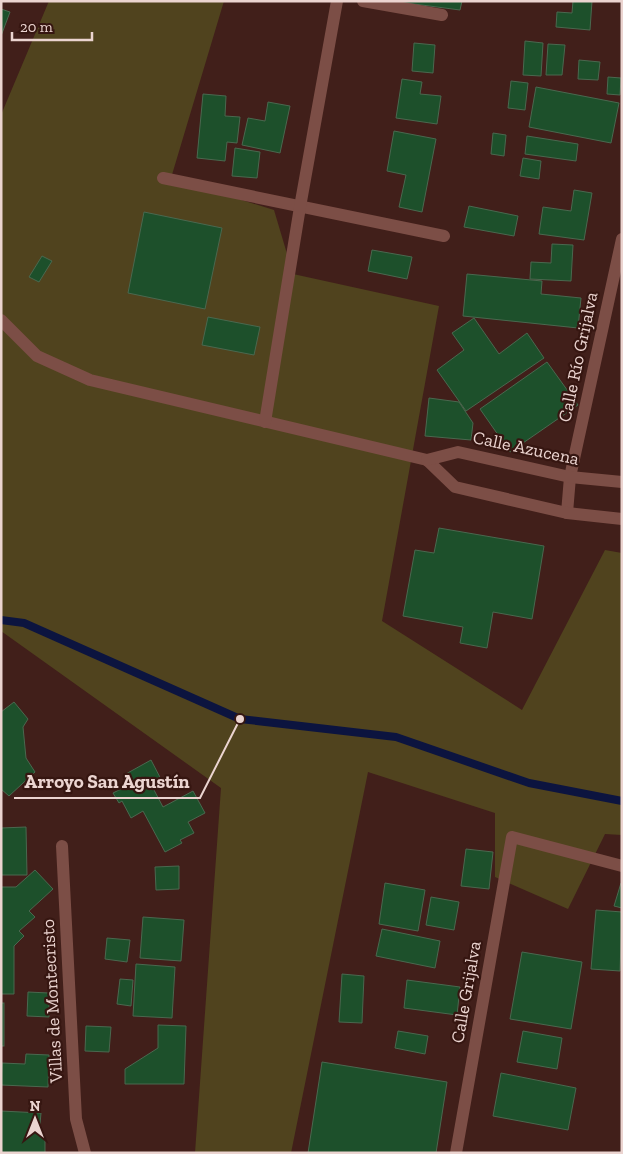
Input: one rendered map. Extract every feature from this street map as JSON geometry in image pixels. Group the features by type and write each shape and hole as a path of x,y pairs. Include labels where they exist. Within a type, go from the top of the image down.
{"street":[{"path":"264,422 337,1"},
{"path":"363,1 442,15"},
{"path":"163,178 444,236"},
{"name":"Calle Río Grijalva","path":"567,513 570,477 622,239"},
{"path":"1,320 37,356 90,380 428,460 455,487 567,513 622,519"},
{"name":"Calle Azucena","path":"428,460 458,452 570,477 622,482"},
{"name":"Calle Grijalva","path":"456,1153 512,837 622,866"},
{"name":"Villas de Montecristo","path":"62,846 76,1119 85,1153"}],"shaded area":[{"path":"49,1 224,1 171,178 274,210 293,274 439,306 382,621 522,710 605,550 622,553 622,835 605,834 568,909 495,877 495,813 368,772 291,1153 195,1153 221,788 1,631 1,115"}],"building":[{"path":"391,1 462,1 460,10"},
{"path":"573,1 592,1 590,30 556,27 557,12 572,13"},
{"path":"1,9 10,12 1,36"},
{"path":"525,41 543,43 541,76 523,75"},
{"path":"414,43 435,45 433,73 412,71"},
{"path":"548,44 565,45 562,75 546,75"},
{"path":"579,60 600,62 598,80 578,79"},
{"path":"608,77 621,78 620,95 607,94"},
{"path":"402,79 422,82 420,94 441,96 437,124 396,118"},
{"path":"511,81 528,83 525,110 508,108"},
{"path":"536,87 619,103 611,143 529,127"},
{"path":"203,94 226,96 225,116 240,117 237,143 227,142 225,161 197,158"},
{"path":"268,102 290,106 280,153 242,145 248,118 265,121"},
{"path":"394,131 436,139 422,212 399,207 406,175 387,171"},
{"path":"493,133 506,135 504,156 491,154"},
{"path":"527,136 578,144 576,161 525,154"},
{"path":"235,148 260,152 257,178 232,176"},
{"path":"523,158 541,161 539,179 520,176"},
{"path":"574,190 592,193 584,240 539,234 543,207 571,211"},
{"path":"469,206 518,216 514,236 464,227"},
{"path":"144,212 222,228 205,309 128,293"},
{"path":"552,244 573,245 571,281 530,279 531,262 551,263"},
{"path":"372,250 412,257 407,279 368,271"},
{"path":"42,256 52,261 39,282 29,277"},
{"path":"467,274 542,281 541,294 581,298 578,328 463,316"},
{"path":"208,317 260,327 254,355 202,345"},
{"path":"474,318 499,354 527,333 544,358 466,411 437,370 464,350 452,333"},
{"path":"547,362 578,405 510,452 480,409"},
{"path":"429,398 459,402 473,423 471,440 425,436"},
{"path":"439,528 544,546 532,619 493,612 487,648 460,643 463,627 403,616 415,550 434,553"},
{"path":"14,702 28,719 23,727 26,758 35,772 9,796 1,789 1,712"},
{"path":"151,760 164,785 154,790 163,807 193,791 205,813 188,822 194,833 180,840 182,843 165,852 143,811 131,818 122,801 119,803 113,793 129,785 124,775"},
{"path":"26,827 27,875 1,875 1,828"},
{"path":"466,849 493,852 489,889 461,886"},
{"path":"179,866 179,889 156,890 155,867"},
{"path":"35,870 53,889 29,911 35,917 19,931 24,936 14,946 14,994 1,994 1,887 16,887"},
{"path":"385,883 425,890 418,931 379,924"},
{"path":"622,883 622,908 614,906"},
{"path":"431,897 459,902 454,930 426,925"},
{"path":"596,910 622,912 620,971 591,969"},
{"path":"143,917 184,920 181,961 140,958"},
{"path":"382,929 440,941 435,968 376,956"},
{"path":"107,938 130,940 127,962 105,959"},
{"path":"522,952 582,962 571,1029 510,1019"},
{"path":"136,964 175,967 172,1018 133,1016"},
{"path":"342,974 364,976 362,1023 339,1022"},
{"path":"120,979 133,980 131,1006 117,1004"},
{"path":"407,980 460,987 457,1015 404,1008"},
{"path":"28,992 49,993 49,1017 27,1016"},
{"path":"1,1003 4,1003 4,1046 1,1046"},
{"path":"158,1025 186,1026 184,1084 125,1084 125,1069 158,1048"},
{"path":"86,1026 111,1027 109,1052 85,1051"},
{"path":"398,1031 428,1036 425,1054 395,1048"},
{"path":"523,1031 562,1038 557,1069 517,1062"},
{"path":"26,1054 49,1055 48,1087 1,1085 2,1063 25,1064"},
{"path":"322,1062 447,1082 436,1153 308,1153"},
{"path":"501,1073 576,1088 568,1130 493,1116"},
{"path":"1,1111 41,1113 39,1135 45,1138 45,1153 1,1153"}],"waterway":[{"path":"1,620 24,623 240,719 396,737 529,783 622,801"}],"place":[{"name":"Arroyo San Agustín","path":"240,719"}]}
